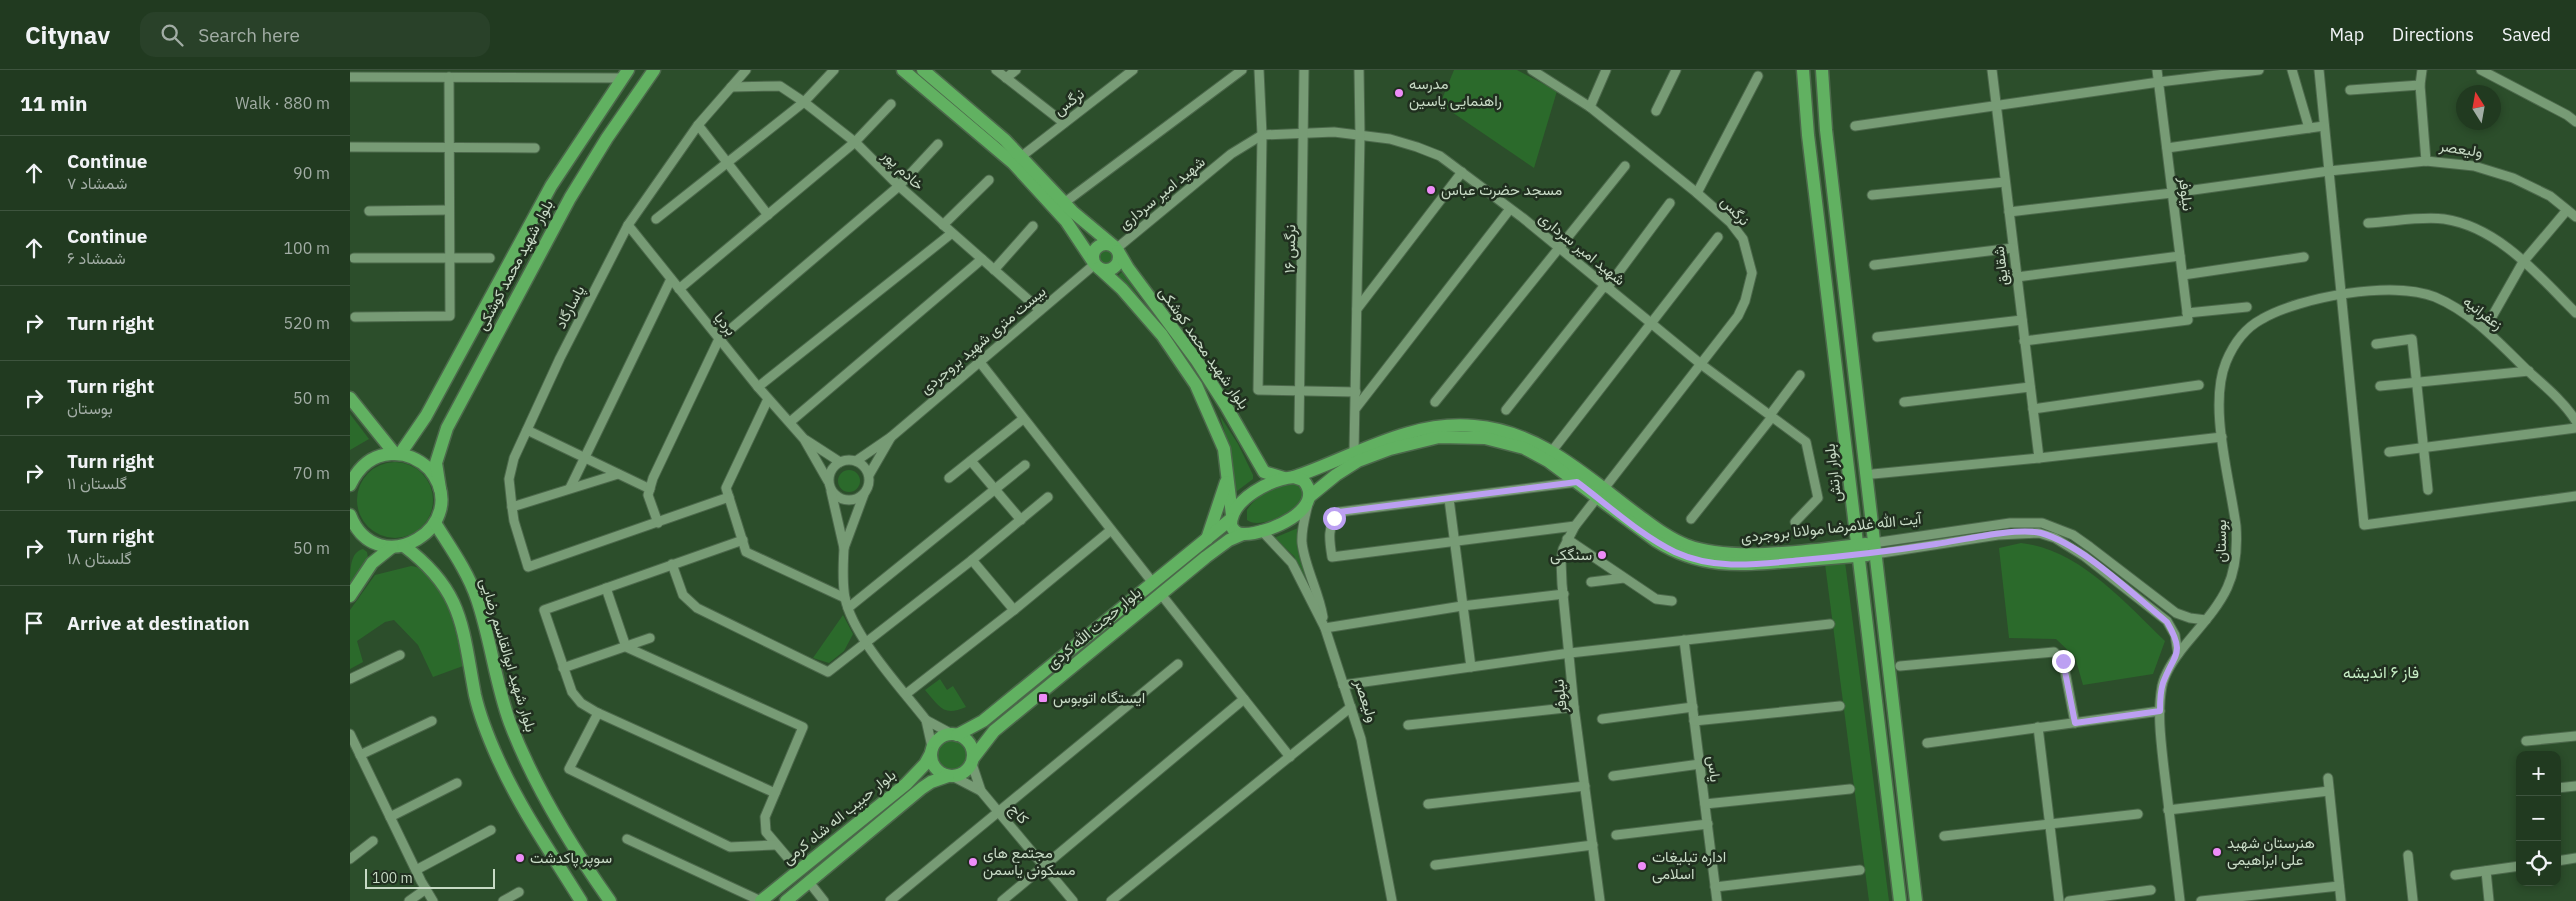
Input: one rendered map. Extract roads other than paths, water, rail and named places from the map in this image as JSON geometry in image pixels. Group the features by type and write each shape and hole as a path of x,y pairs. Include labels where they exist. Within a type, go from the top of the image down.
{"main road":[{"name":"بلوار شهید محمد کوشکی","path":"435,522 441,500 436,464 447,428 570,198 607,138 654,70"},
{"name":"بلوار شهید محمد کوشکی","path":"903,70 1013,163 1066,221 1096,265 1122,289 1162,335 1196,385 1224,449 1232,517"},
{"name":"بلوار شهید محمد کوشکی","path":"923,70 981,117 1022,156 1064,203 1117,249 1128,268 1197,361 1226,406 1264,472 1289,477"},
{"name":"بلوار ارتش","path":"1803,70 1808,135 1900,901"},
{"path":"1822,70 1826,130 1916,901"},
{"name":"بلوار شهید محمد کوشکی","path":"398,454 426,416 555,180 625,74"},
{"path":"1107,243 1117,249 1119,260 1115,267 1107,270 1096,265 1092,254 1099,245 1107,243"},
{"path":"350,398 398,454"},
{"name":"آیت الله غلامرضا مولانا بروجردی","path":"1289,477 1356,456 1428,428 1473,426 1518,434 1535,441 1552,452 1601,494 1627,513 1678,542 1714,552 1743,555 1874,548"},
{"name":"آیت الله غلامرضا مولانا بروجردی","path":"1309,500 1356,456 1439,437 1470,436 1500,441 1524,448 1548,461 1577,482 1601,494"},
{"path":"350,485 361,468 369,461 379,456 398,454 413,458 425,465 434,476 440,489"},
{"path":"1289,477 1305,482 1309,490 1309,500 1291,518 1261,530 1243,534 1232,528 1232,517 1260,488 1289,477"},
{"path":"1207,539 1227,480"},
{"name":"بلوار حجت الله کردی","path":"954,734 983,721 1232,517"},
{"path":"350,537 352,520"},
{"path":"352,520 370,540 398,547 434,571 446,589 467,640 476,696 498,758 528,819 580,901"},
{"path":"350,596 372,563 398,547 416,541 427,533 435,522"},
{"name":"بلوار شهید ابوالقاسم رضایی","path":"435,522 477,598 486,630 496,682 521,752 549,804 610,901"},
{"name":"بلوار حجت الله کردی","path":"973,760 994,731 1220,546 1243,534"},
{"path":"954,734 968,740 973,760 965,772 951,776 933,765 932,750 940,738 954,734"},
{"name":"بلوار حبیب اله شاه کرمی","path":"761,901 906,784 925,764 932,750"},
{"name":"بلوار حبیب اله شاه کرمی","path":"786,901 922,788 931,782 951,776"}],"street":[{"name":"پاسارگاد","path":"658,523 528,568 514,521 509,479 514,458 560,358 628,225 698,125 746,70"},
{"path":"656,219 804,102 834,70"},
{"path":"996,70 1064,123"},
{"path":"1006,78 1016,70"},
{"name":"نرگس","path":"1022,156 1133,70"},
{"path":"1064,203 1242,70"},
{"path":"1259,70 1262,135 1258,390 1356,392"},
{"name":"نرگس ۱۶","path":"1299,429 1302,391 1304,70"},
{"path":"1356,456 1360,135 1358,70"},
{"name":"نرگس","path":"1532,70 1590,107 1730,222 1743,238 1752,273 1745,302 1738,316 1601,494"},
{"path":"1590,107 1606,70"},
{"path":"1656,111 1676,70"},
{"name":"شقایق","path":"1992,70 2039,458"},
{"name":"نیلوفر","path":"2157,70 2188,317"},
{"path":"1855,126 2159,82 2260,70"},
{"path":"2292,70 2309,128"},
{"path":"2319,70 2364,525 2576,496"},
{"path":"2422,70 2420,85 2426,161"},
{"path":"2480,70 2567,115 2576,122"},
{"path":"350,77 625,74"},
{"path":"1697,193 1758,76"},
{"path":"355,317 450,316 448,210 449,77"},
{"path":"2350,90 2420,85"},
{"name":"خادم پور","path":"731,87 780,86 804,102 855,142 898,186 1040,310"},
{"path":"680,289 855,142 891,104"},
{"path":"698,125 768,215"},
{"path":"2167,148 2324,126"},
{"name":"شهید امیر سرداری","path":"1117,249 1231,154 1262,135 1305,132 1360,135 1417,147 1440,156 1558,247 1702,365 1806,442 1818,498 1795,522"},
{"path":"729,497 658,523 648,495 719,339 898,186 938,144"},
{"path":"350,147 535,148"},
{"name":"ولیعصر","path":"2009,212 2172,193 2329,171 2426,161 2474,166 2513,178 2550,196 2576,217"},
{"path":"1435,402 1558,247 1626,166"},
{"path":"1357,309 1462,172"},
{"path":"943,225 989,180"},
{"path":"1872,195 2005,182"},
{"path":"1506,410 1670,203"},
{"path":"1356,409 1510,209"},
{"path":"369,211 448,210"},
{"path":"2484,329 2524,261 2567,210"},
{"path":"2368,223 2442,219 2467,224 2490,236 2524,261 2576,313"},
{"name":"بردیا","path":"628,225 758,387 804,439"},
{"path":"994,270 1033,226"},
{"path":"758,387 952,233"},
{"path":"1552,452 1718,237"},
{"path":"1874,265 2013,248"},
{"path":"354,258 450,256 490,258"},
{"path":"2016,277 2180,256"},
{"path":"2183,275 2304,257"},
{"path":"790,422 982,259"},
{"name":"بیست متری شهید بروجردی","path":"856,461 890,437 1096,265"},
{"path":"570,488 671,279"},
{"name":"زعفرانیه","path":"2342,294 2380,291 2423,293 2463,312 2484,329 2560,400 2576,421"},
{"name":"بوستان","path":"2180,901 2168,810 2160,711 2162,684 2178,654 2206,620 2228,588 2236,561 2236,526 2222,437 2219,390 2225,363 2237,341 2260,319 2281,309 2307,301 2342,294"},
{"path":"2024,341 2248,307"},
{"path":"1877,336 2022,320"},
{"path":"2376,344 2412,339 2428,490"},
{"path":"979,361 1153,583"},
{"path":"2380,386 2528,371"},
{"path":"1691,519 1771,416 1800,375"},
{"path":"2033,409 2199,385"},
{"path":"1904,402 2030,387"},
{"path":"768,399 726,488 746,552 847,603"},
{"path":"949,478 1023,419"},
{"path":"2389,452 2576,428"},
{"path":"527,430 650,489"},
{"name":"بیست متری شهید بروجردی","path":"868,475 890,437"},
{"path":"1873,474 2039,458 2222,437"},
{"path":"804,439 840,462 856,461 862,465 868,475 868,489 855,500 844,500 831,491"},
{"path":"804,439 828,481 844,548 847,603 866,642 926,720 954,734"},
{"path":"971,460 1021,520"},
{"path":"828,481 831,470 840,462"},
{"path":"847,603 1025,465"},
{"path":"512,507 618,474"},
{"path":"1575,526 1332,557 1329,532 1339,512 1577,482"},
{"path":"844,548 864,494"},
{"name":"نیلوفر","path":"1600,901 1574,707 1561,560 1567,539 1601,494"},
{"path":"672,564 683,594 697,608 828,672 972,560 1048,497"},
{"path":"1448,499 1471,667"},
{"path":"1309,500 1302,542 1306,562 1320,597 1325,628 1462,606 1564,594"},
{"name":"آیت الله غلامرضا مولانا بروجردی","path":"1874,548 2010,523 2042,523 2073,535 2090,546 2158,601 2176,613 2190,618 2206,620"},
{"path":"906,694 1014,610 1111,530"},
{"name":"ولیعصر","path":"1261,530 1292,563 1325,628 1360,739 1392,901"},
{"name":"آیت الله غلامرضا مولانا بروجردی","path":"1874,548 1998,535 2039,533 2055,538 2084,556 2167,622 2175,635 2178,654"},
{"path":"1567,539 1656,599 1672,601"},
{"path":"743,540 544,610 572,692 582,703 598,713 775,793"},
{"path":"972,560 1014,610"},
{"path":"1591,582 1624,578"},
{"path":"606,588 626,647 803,727 765,817 766,832 775,845 799,871"},
{"path":"1160,594 1290,757"},
{"path":"2152,610 2158,609 2158,601"},
{"path":"1344,684 1570,653 1830,624"},
{"path":"564,668 650,638"},
{"name":"یاس","path":"1684,640 1717,901"},
{"path":"1900,666 2054,652 2063,661 2075,723"},
{"path":"350,679 400,655"},
{"path":"890,901 998,810 1178,664"},
{"path":"1002,901 1244,699"},
{"path":"1694,721 1840,706"},
{"path":"1110,901 1351,707"},
{"path":"1408,726 1574,707"},
{"path":"1602,719 1693,707"},
{"path":"1926,743 2160,711"},
{"path":"598,713 569,769 730,847 775,845"},
{"path":"926,720 932,750"},
{"path":"360,755 432,721"},
{"path":"2038,727 2059,901"},
{"path":"350,734 433,901"},
{"path":"2526,741 2576,736"},
{"name":"کاج","path":"973,760 981,791"},
{"path":"1613,776 1700,764"},
{"name":"کاج","path":"951,776 981,791 1073,901"},
{"path":"2328,778 2341,901"},
{"path":"390,817 457,783"},
{"path":"1428,804 1585,786"},
{"path":"2561,788 2576,786"},
{"path":"1705,804 1850,789"},
{"path":"2168,810 2329,791"},
{"path":"1944,836 2138,814"},
{"path":"1616,835 1708,824"},
{"path":"416,870 491,830"},
{"path":"626,839 761,901"},
{"path":"350,859 374,841"},
{"path":"1435,865 1592,845"},
{"path":"2408,855 2413,901"},
{"path":"2561,860 2576,858"},
{"path":"2455,875 2516,867"},
{"path":"1715,887 1860,870"},
{"path":"2486,871 2489,901"},
{"path":"809,882 824,901"},
{"path":"2201,901 2339,886"},
{"path":"409,901 426,889"},
{"path":"2069,901 2151,890"},
{"path":"503,901 519,892"}],"place":[{"name":"مدرسه راهنمایی یاسین","path":"1399,93"},
{"name":"مسجد حضرت عباس","path":"1431,190"},
{"name":"سنگکی","path":"1602,555"},
{"name":"ایستگاه اتوبوس","path":"1043,698"},
{"name":"هنرستان شهید علی ابراهیمی","path":"2217,852"},
{"name":"سوپر پاکدشت","path":"520,858"},
{"name":"مجتمع های مسکونی یاسمن","path":"973,862"},
{"name":"اداره تبلیغات اسلامی","path":"1642,866"}],"district":[{"name":"فاز ۶ اندیشه","path":"2381,672"}]}
